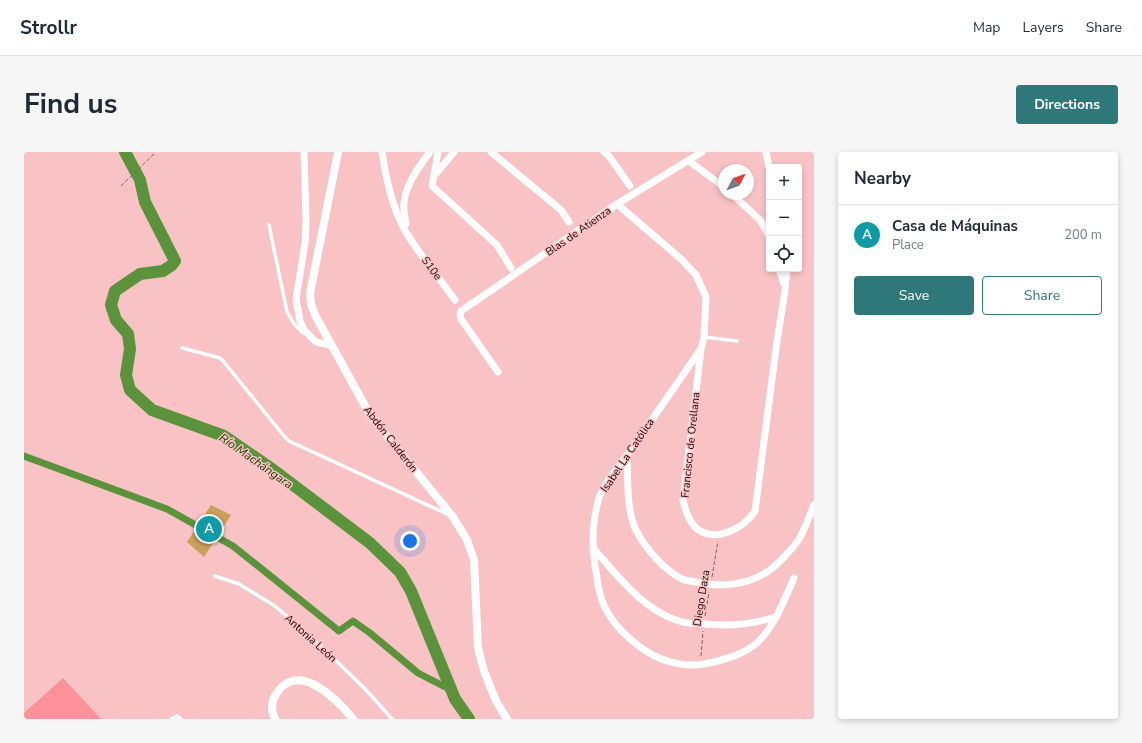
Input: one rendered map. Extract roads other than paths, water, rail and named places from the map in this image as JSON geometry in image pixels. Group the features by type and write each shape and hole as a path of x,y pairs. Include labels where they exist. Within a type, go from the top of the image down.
{"street":[{"path":"304,152 306,222 305,243 296,299 300,321 304,330 316,342 330,345"},
{"name":"Abdón Calderón","path":"338,152 310,292 311,304 330,345 370,415 453,517 467,540 474,560 478,648 484,671 496,701 507,719"},
{"name":"S10e","path":"382,152 385,172 393,203 408,236 455,300"},
{"path":"408,236 403,204 404,198 416,171 430,152"},
{"path":"438,152 432,184 433,188 497,245 511,268"},
{"path":"434,176 454,152"},
{"path":"491,152 561,210 569,222"},
{"path":"604,152 609,156 630,186"},
{"name":"Blas de Atienza","path":"498,372 461,319 461,311 617,204 702,152"},
{"path":"766,152 769,164"},
{"path":"689,161 718,183"},
{"path":"738,200 761,221 766,230"},
{"name":"Francisco de Orellana","path":"617,204 681,259 696,275 706,297 704,337 701,349 683,500 685,511 690,520 697,528 704,532 719,534 732,531 750,519 755,511 785,290"},
{"path":"780,272 785,290"},
{"path":"785,290 787,272"},
{"name":"Isabel La Católica","path":"701,349 611,476 598,498 592,532 599,591 604,605 612,620 623,632 635,644 657,658 670,663 701,665 746,651 759,640 776,617 794,578"},
{"path":"627,455 630,511 636,530 647,548 664,565 682,579 711,585 728,585 758,577 777,564 799,539 814,505"},
{"path":"593,548 633,592 664,614 683,622 737,625 757,623 776,617"},
{"path":"275,719 273,716 272,705 279,689 284,684 292,680 301,680 313,683 344,707 353,719"}],"lane":[{"path":"269,225 287,312 294,324 303,333 311,338"},
{"path":"704,337 737,341"},
{"path":"182,348 220,358 284,436 289,440 453,517"},
{"name":"Antonia León","path":"215,576 239,584 275,606 320,645 368,690 392,719"},
{"path":"171,719 177,716 181,719"}],"waterway":[{"name":"Río Machángara","path":"125,152 140,180 145,202 175,261 163,271 140,274 115,291 111,305 116,320 128,334 130,349 126,375 130,390 152,410 224,436 272,469 370,543 400,572 411,591 455,699 469,719"},
{"path":"24,456 167,509 233,546 339,631 353,621 370,633 418,673 451,690"}],"place":[{"name":"Casa de Máquinas","path":"209,529"}]}
